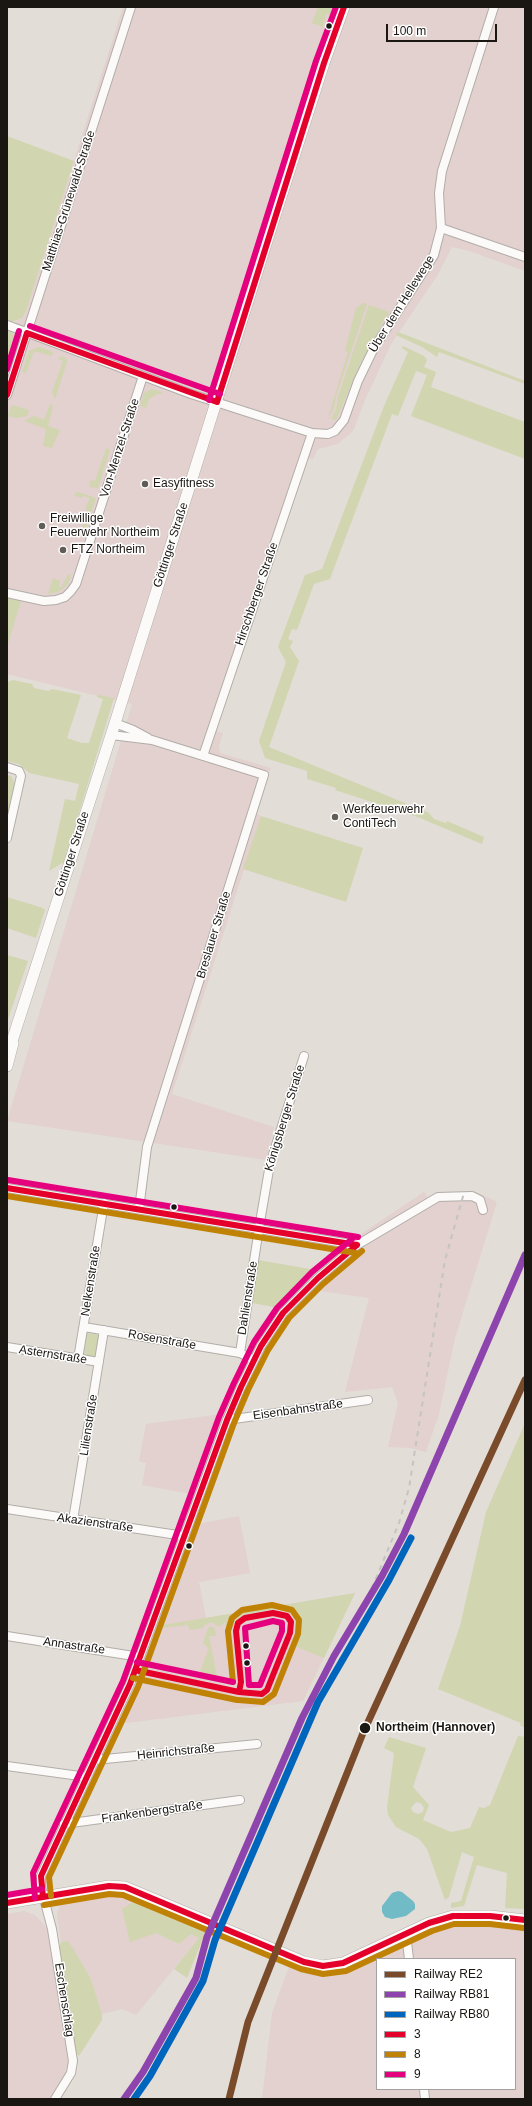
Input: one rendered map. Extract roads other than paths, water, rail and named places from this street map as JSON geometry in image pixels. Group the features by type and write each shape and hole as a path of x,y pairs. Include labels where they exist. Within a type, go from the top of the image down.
{"main road":[{"name":"Göttinger Straße","path":"7,1066 13,1038 115,723 324,63 344,7"},
{"name":"Göttinger Straße","path":"7,1050 13,1038"},
{"path":"7,1903 109,1886 125,1887 304,1962 323,1966 343,1963 429,1923 453,1916 490,1916 525,1920"}],"street":[{"name":"Matthias-Grünewald-Straße","path":"7,395 28,333 71,190 131,7"},
{"name":"Über dem Hellewege","path":"7,325 217,402 312,433 328,434 340,426 374,348 431,261 437,248 441,228 439,193 442,171 494,7"},
{"path":"441,228 525,257"},
{"name":"Von-Menzel-Straße","path":"7,593 44,601 56,600 71,592 76,584 144,376"},
{"name":"Hirschberger Straße","path":"203,756 312,433"},
{"name":"Breslauer Straße","path":"115,723 152,740 264,775 147,1147 139,1209"},
{"name":"Breslauer Straße","path":"111,735 152,740"},
{"path":"7,767 19,771 21,776 7,838"},
{"name":"Königsberger Straße","path":"259,1228 270,1164 304,1056"},
{"path":"7,1188 357,1245"},
{"name":"Eschenschlag","path":"55,2099 71,2073 73,2061 52,1929 43,1897 41,1876 95,1760 140,1657 227,1420 254,1360 283,1314 318,1278 357,1245 438,1197 472,1196 480,1200 483,1210"},
{"name":"Nelkenstraße","path":"78,1359 104,1203"},
{"name":"Dahlienstraße","path":"240,1353 259,1228"},
{"name":"Rosenstraße","path":"84,1327 240,1353"},
{"name":"Lilienstraße","path":"73,1520 104,1330"},
{"name":"Asternstraße","path":"7,1347 99,1362"},
{"path":"240,1353 254,1360"},
{"name":"Eisenbahnstraße","path":"227,1420 368,1400"},
{"name":"Akazienstraße","path":"7,1509 184,1536"},
{"name":"Annastraße","path":"7,1636 140,1657"},
{"name":"Heinrichstraße","path":"95,1760 257,1744"},
{"path":"7,1766 87,1777"},
{"name":"Frankenbergstraße","path":"64,1824 240,1800"},
{"path":"406,1934 409,1958"}],"water":[{"path":"398,1891 402,1892 413,1901 415,1904 415,1909 406,1916 392,1919 385,1917 382,1912 382,1906 392,1893"}],"railway":[{"path":"364,1607 399,1523 409,1488 445,1260 464,1193"}],"rail line":[{"name":"RB81","path":"124,2099 143,2072 196,1978 207,1937 302,1718 334,1656 382,1576 404,1534 525,1255"},
{"name":"RE2","path":"229,2099 248,2022 363,1733 525,1380"},
{"name":"RB80","path":"134,2099 150,2076 203,1981 215,1940 318,1702 389,1580 411,1538"}],"place":[{"name":"Easyfitness","path":"145,484"},
{"name":"Freiwillige Feuerwehr Northeim","path":"42,526"},
{"name":"FTZ Northeim","path":"63,550"},
{"name":"Werkfeuerwehr ContiTech","path":"335,817"},
{"name":"Northeim (Hannover)","path":"365,1728"}]}
